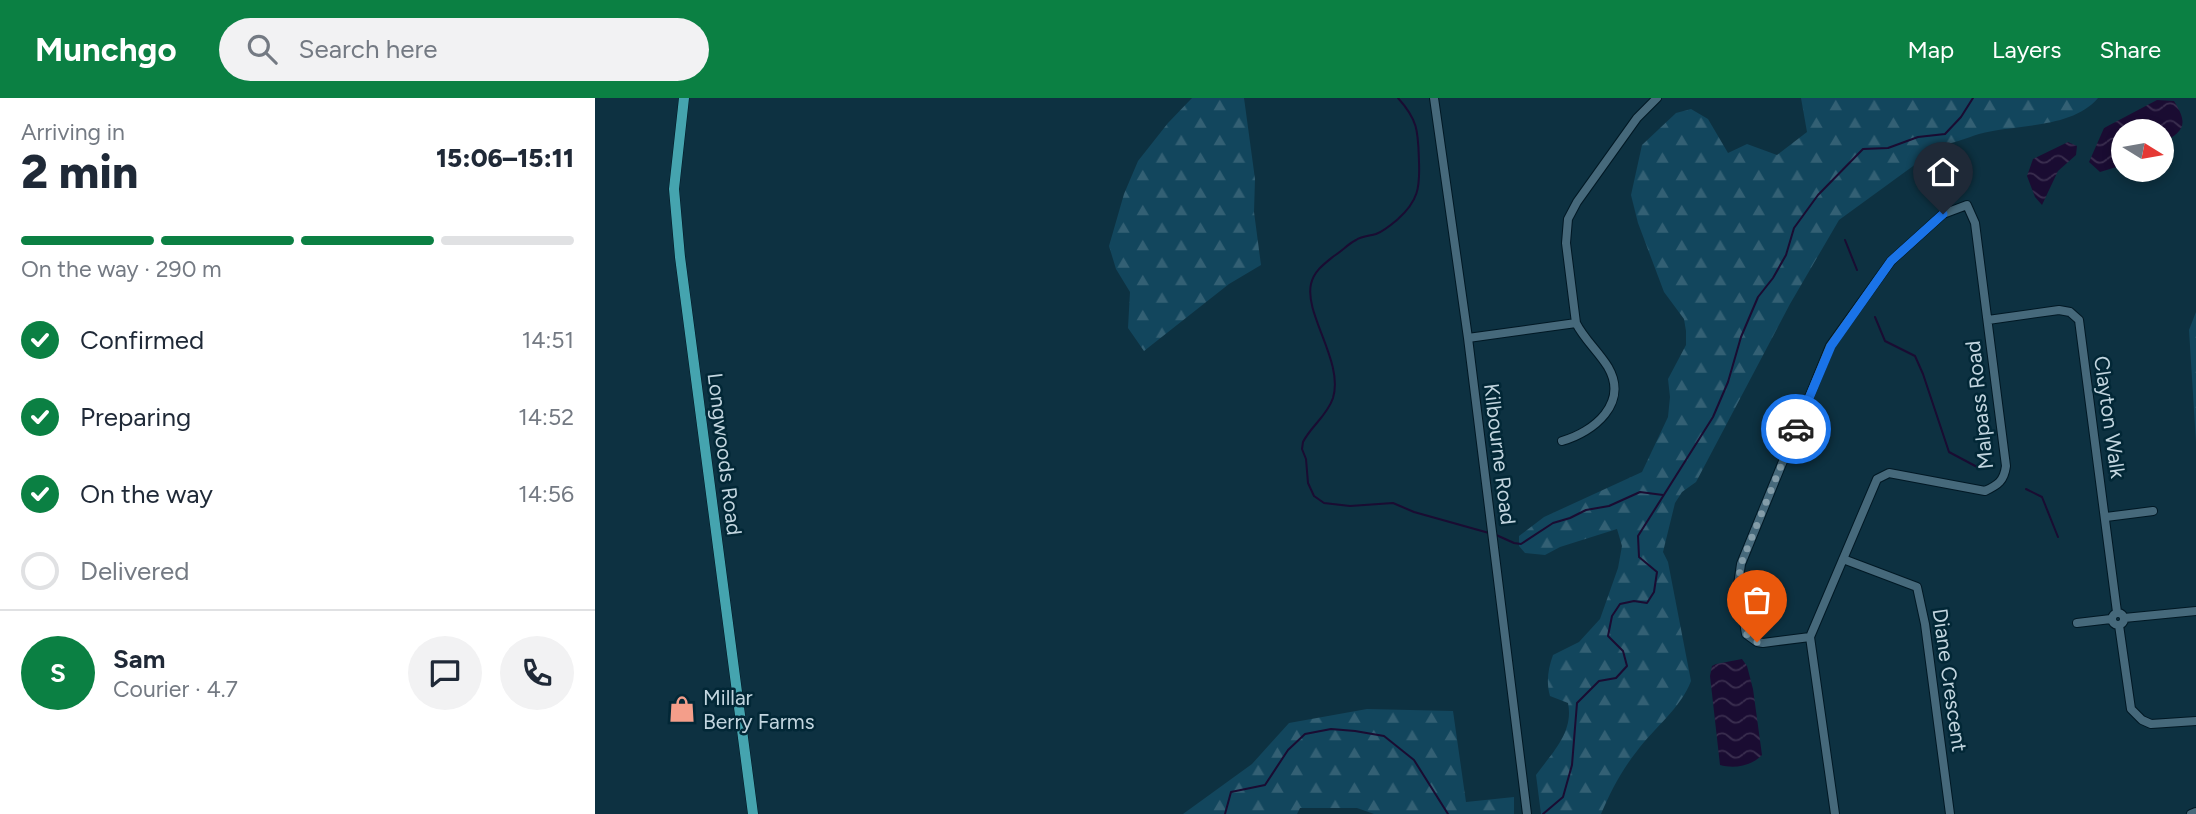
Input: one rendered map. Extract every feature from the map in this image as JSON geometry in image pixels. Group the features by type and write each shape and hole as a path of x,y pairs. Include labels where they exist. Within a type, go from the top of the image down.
{"main road":[{"name":"Longwoods Road","path":"684,98 674,189 680,257 753,814"}],"street":[{"name":"Kilbourne Road","path":"1434,98 1468,338 1527,814"},
{"path":"1562,441 1585,432 1602,419 1613,402 1614,382 1608,367 1576,323 1566,243 1568,219 1577,202 1637,118 1657,98"},
{"name":"Malpass Road","path":"1967,205 1975,223 1988,320 2006,466 2005,477 1997,486 1985,491 1889,473 1877,479 1810,637 1763,643 1746,634 1738,585 1741,564 1831,346 1891,261 1943,214 1967,205"},
{"name":"Clayton Walk","path":"1988,320 2059,310 2070,312 2079,320 2129,702 2135,714 2151,724 2196,721"},
{"path":"1468,338 1576,323"},
{"path":"2106,517 2153,511"},
{"name":"Diane Crescent","path":"1843,559 1917,587 1921,595 1950,814"},
{"path":"2077,623 2196,611"},
{"path":"1810,637 1835,814"}],"green space":[{"path":"1192,98 1244,98 1255,179 1254,212 1261,265 1229,284 1144,351 1128,328 1130,292 1116,269 1109,246 1124,194 1138,161"},
{"path":"1801,98 2098,98 2087,108 2058,120 1979,134 1942,145 1839,220 1790,304 1696,482 1682,492 1675,503 1663,552 1668,562 1691,681 1687,691 1626,766 1601,814 1541,814 1536,775 1565,733 1569,714 1568,703 1550,696 1548,681 1551,660 1553,655 1579,642 1600,619 1618,568 1622,546 1617,529 1560,547 1545,555 1525,553 1519,546 1519,536 1544,517 1642,472 1668,417 1668,379 1686,345 1684,319 1664,292 1638,223 1631,195 1642,145 1676,113 1691,109 1708,119 1728,153 1747,144 1777,155 1807,132"},
{"path":"2196,312 2196,442 2189,330"},
{"path":"1367,709 1453,711 1466,802 1514,797 1514,814 1374,814 1357,808 1300,808 1297,814 1183,814 1252,764 1289,723"}],"water":[{"path":"2157,100 2174,101 2183,122 2174,136 2174,119 2121,119"},
{"path":"2111,124 2111,169 2100,172 2089,162 2104,128"},
{"path":"2068,142 2077,146 2076,155 2058,171 2042,205 2035,197 2027,176 2033,159"},
{"path":"1742,659 1747,666 1753,689 1762,755 1748,764 1725,766 1720,765 1710,676 1712,666"}],"waterway":[{"path":"1398,98 1414,121 1417,135 1419,179 1414,200 1388,227 1350,243 1312,279 1310,296 1329,354 1335,384 1330,404 1303,442 1308,483 1314,496 1324,503 1350,506 1393,503 1414,512 1489,533"},
{"path":"1543,814 1563,797 1572,765 1577,703 1599,681 1616,678 1627,666 1623,651 1608,636 1612,616 1620,604 1634,601 1647,603 1654,592 1657,572 1639,557 1638,536 1713,417 1758,297 1786,255 1794,228 1818,195 1863,149 1888,148 1918,137 1945,134 1961,117 1973,98"},
{"path":"1845,240 1857,270"},
{"path":"1875,317 1885,341 1915,356 1949,452 1979,468"},
{"path":"2026,489 2042,497 2058,537"},
{"path":"1494,534 1521,544 1553,523 1586,510 1609,506 1640,492 1663,495"},
{"path":"1225,814 1231,792 1265,785 1288,750 1305,734 1331,729 1384,736 1414,760 1448,814"}],"way so far":[{"path":"1757,642 1746,634 1738,585 1741,564 1796,429"}],"place":[{"name":"Millar Berry Farms","path":"682,709"}],"route":[{"path":"1796,429 1831,346 1891,261 1943,214"}]}
